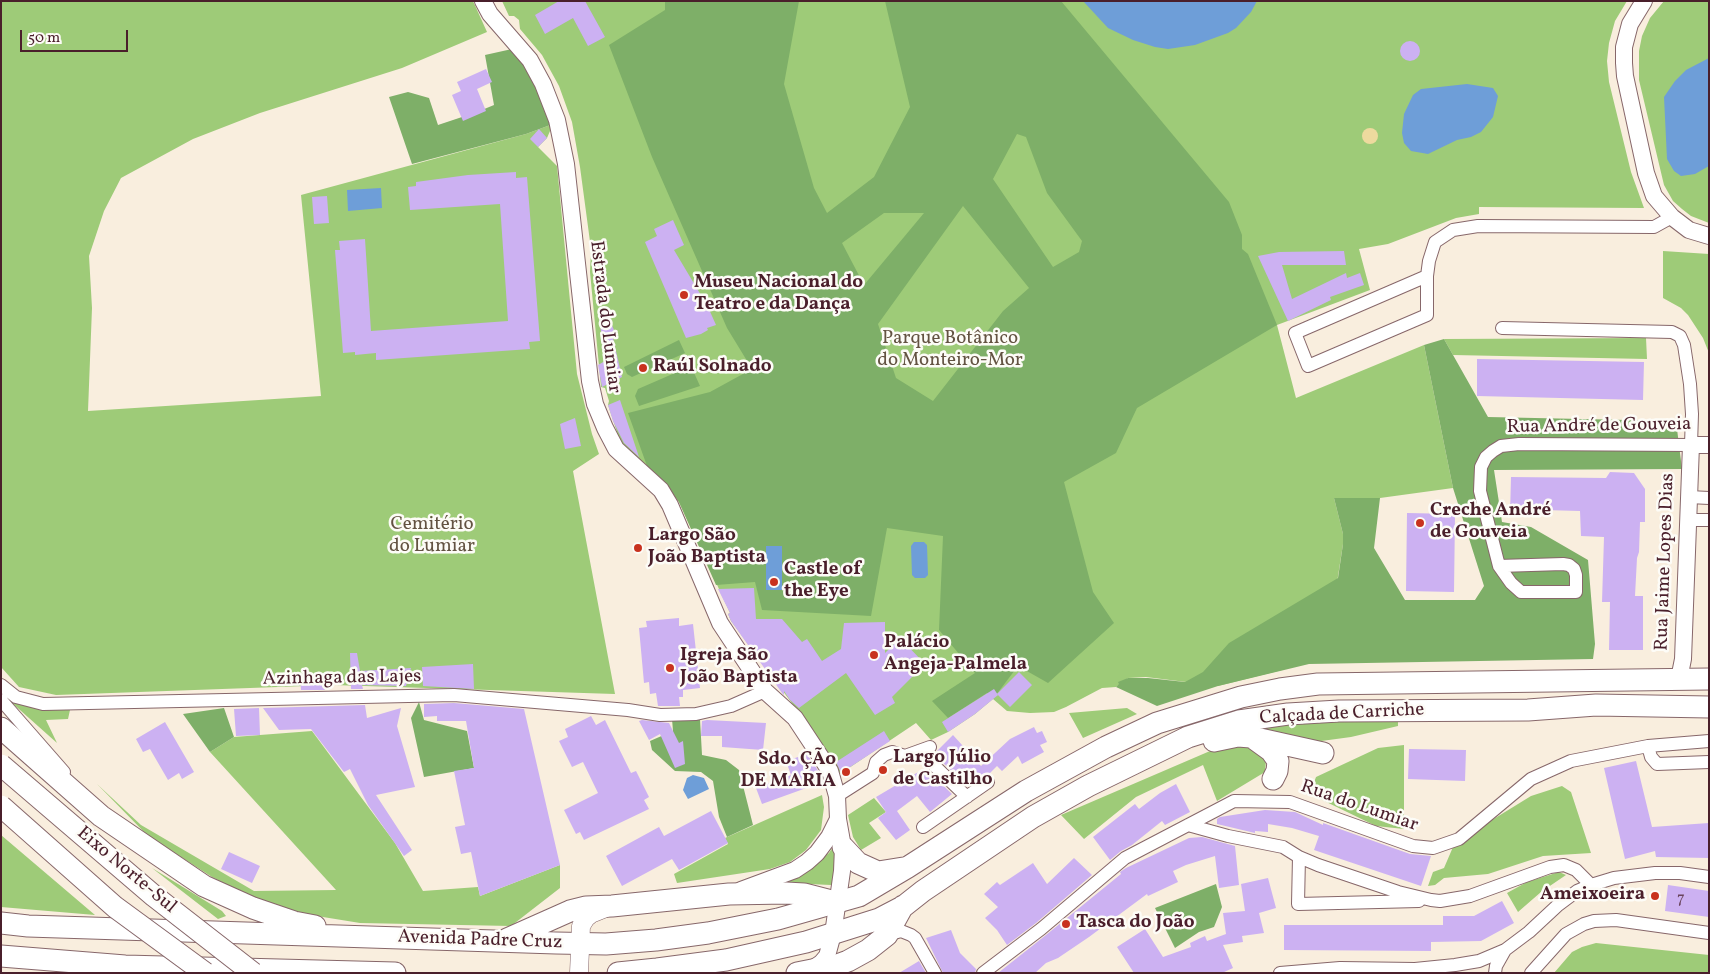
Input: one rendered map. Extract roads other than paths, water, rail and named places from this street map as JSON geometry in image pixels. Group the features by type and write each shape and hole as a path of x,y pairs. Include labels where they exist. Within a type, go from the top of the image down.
{"highway":[{"path":"1596,704 1668,697 1679,679"},
{"name":"Calçada de Carriche","path":"940,846 1026,790 1106,747 1157,724 1241,697 1280,689 1327,684 1709,679"},
{"name":"Calçada de Carriche","path":"904,906 923,890 1033,817 1088,786 1188,737 1239,722 1288,714 1339,711 1528,710 1596,704 1709,707"},
{"path":"1,728 102,816 204,886 253,908 294,922 394,939"},
{"path":"1139,762 1224,738 1238,736 1251,737 1323,753"},
{"path":"1251,737 1271,751 1278,761 1277,771 1273,780"},
{"name":"Eixo Norte-Sul","path":"1,765 154,896 253,973"},
{"name":"Eixo Norte-Sul","path":"1,806 116,907 205,973"},
{"name":"Avenida Padre Cruz","path":"1,923 28,926 579,944 656,940 708,933 778,919 838,903 859,896 940,846"},
{"path":"843,848 858,863 878,872 908,867"},
{"path":"502,942 577,908 729,894 804,894 838,903"},
{"path":"618,973 726,960 806,942 879,920 904,906"},
{"path":"805,971 837,965 868,950 888,935 904,906"},
{"name":"Avenida Padre Cruz","path":"1,956 125,966 395,973"}],"main road":[{"path":"579,973 581,926 586,918 597,910 612,906"}],"street":[{"name":"Estrada do Lumiar","path":"483,1 490,14 530,60 543,84 557,120 566,164 590,381 595,404 605,428 616,449 661,490 670,505 720,622 766,691 795,718 830,771 837,796 838,820 843,848 838,903 827,956 821,964 805,971"},
{"path":"1644,1 1630,24 1624,47 1625,76 1649,184 1659,203 1672,217 1689,230 1709,236"},
{"path":"1427,276 1295,333 1308,366 1427,315 1427,276 1435,242 1460,227 1654,227 1672,217"},
{"path":"1502,328 1666,331 1680,336 1684,345 1690,384 1692,414 1690,445"},
{"name":"Rua André de Gouveia","path":"1499,566 1569,565 1574,569 1576,575 1576,592 1521,592 1511,583 1499,566 1480,491 1481,467 1486,457 1501,446 1519,444 1709,445"},
{"name":"Rua Jaime Lopes Dias","path":"1679,679 1683,665 1690,445"},
{"path":"1689,497 1709,498"},
{"path":"1688,520 1709,520"},
{"name":"Azinhaga das Lajes","path":"1,685 16,697 42,704 454,695 660,715 696,714 732,706 766,691"},
{"path":"1,700 102,816"},
{"path":"1709,741 1648,746 1651,757 1657,764 1709,762"},
{"name":"Rua do Lumiar","path":"983,973 1041,929 1125,858 1234,801 1290,802 1413,846 1433,848 1459,839 1531,779 1571,760 1648,746"},
{"path":"837,796 874,773 876,762 884,755 892,752 905,756 924,749 967,796"},
{"path":"923,827 988,782"},
{"path":"729,894 795,870 807,862 829,838 838,820"},
{"path":"1188,824 1228,836 1283,847 1299,857 1398,892 1431,900"},
{"path":"1299,857 1298,904 1405,902 1470,896 1550,867 1564,865 1576,870 1591,885"},
{"path":"1280,973 1340,968 1421,971 1479,961 1505,950 1557,906 1577,891 1591,885 1614,878 1655,873 1680,873 1709,877"},
{"path":"1532,973 1566,934 1574,928 1594,921 1616,920 1709,933"},
{"path":"888,935 901,931 907,932 915,938 935,973"},
{"path":"1494,973 1505,950"}],"water":[{"path":"1083,1 1257,1 1251,12 1236,28 1228,33 1195,45 1168,49 1133,40 1108,28"},
{"path":"1709,58 1709,166 1695,174 1681,176 1674,171 1667,159 1664,97 1675,81 1686,70"},
{"path":"1467,84 1493,88 1498,96 1493,117 1481,132 1471,137 1457,140 1428,154 1411,151 1404,143 1402,133 1404,114 1413,95 1421,89"},
{"path":"381,188 382,208 348,211 347,190"},
{"path":"914,542 924,542 927,545 928,575 925,578 915,578 912,575 911,546"},
{"path":"766,546 782,546 782,590 766,590"},
{"path":"693,775 704,778 709,789 688,799 683,790 687,778"}],"place":[{"name":"Museu Nacional do Teatro e da Dança","path":"684,295"},
{"name":"Raúl Solnado","path":"643,368"},
{"name":"Creche André de Gouveia","path":"1420,523"},
{"name":"Largo São João Baptista","path":"638,548"},
{"name":"Castle of the Eye","path":"774,582"},
{"name":"Palácio Angeja-Palmela","path":"874,655"},
{"name":"Igreja São João Baptista","path":"670,668"},
{"name":"Largo Júlio de Castilho","path":"883,770"},
{"name":"Sdo. ÇÃo DE MARIA","path":"846,772"},
{"name":"Ameixoeira","path":"1655,896"},
{"name":"Tasca do João","path":"1066,924"}],"park label":[{"name":"Parque Botânico do Monteiro-Mor","path":"950,351"},
{"name":"Cemitério do Lumiar","path":"432,537"}]}
